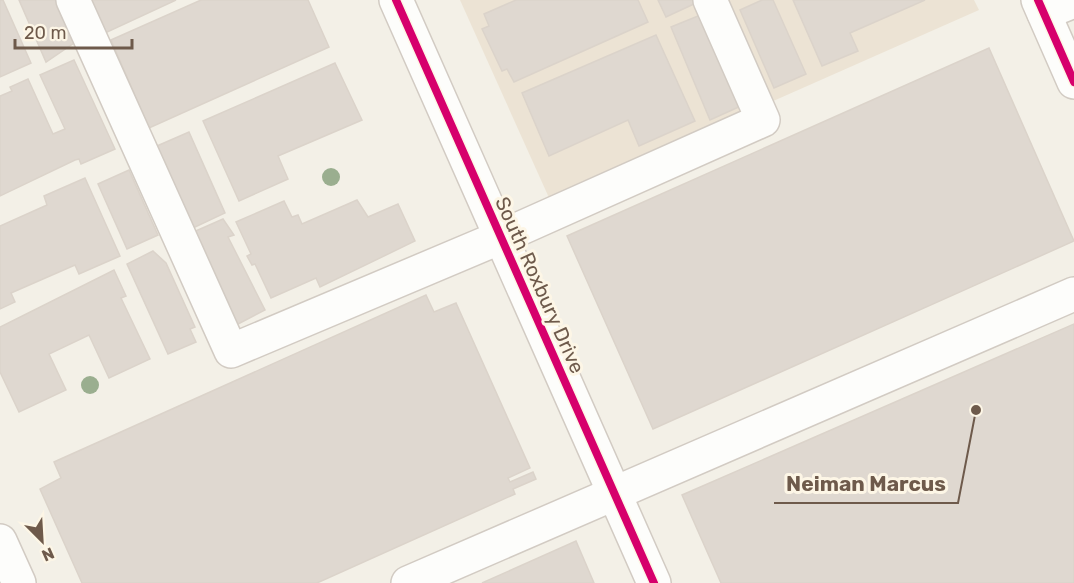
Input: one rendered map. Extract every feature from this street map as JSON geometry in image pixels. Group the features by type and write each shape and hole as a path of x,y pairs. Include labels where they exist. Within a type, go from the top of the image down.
{"street":[{"path":"73,0 231,351 501,237 763,120 711,0"},
{"name":"South Roxbury Drive","path":"396,0 654,583"},
{"path":"1074,1 1041,7 1074,82"},
{"path":"408,583 1074,294"},
{"path":"0,541 19,583"}],"shaded area":[{"path":"460,0 974,0 979,10 550,200"}],"building":[{"path":"0,0 3,0 31,63 0,77"},
{"path":"19,0 59,0 77,41 46,62"},
{"path":"90,0 176,0 105,33"},
{"path":"201,0 308,0 329,47 149,128 111,40"},
{"path":"516,0 638,0 648,22 514,82 507,69 502,71 482,29 489,26 484,14"},
{"path":"658,0 695,0 696,3 666,17"},
{"path":"762,0 773,0 806,74 774,88 740,10"},
{"path":"793,0 925,0 850,33 858,51 822,66"},
{"path":"703,14 743,105 710,120 671,27"},
{"path":"656,35 695,121 639,146 628,120 549,156 522,93"},
{"path":"989,48 1074,241 653,429 567,236"},
{"path":"74,60 115,149 81,164 79,159 75,160 0,196 0,96 12,91 10,87 28,79 53,134 65,129 40,75"},
{"path":"335,63 362,120 278,156 288,179 239,201 203,121"},
{"path":"189,132 225,213 193,228 157,146"},
{"path":"129,170 158,235 127,249 98,184"},
{"path":"85,178 120,256 79,274 75,265 11,293 15,302 0,309 0,226 47,205 44,196"},
{"path":"357,200 368,217 398,204 415,241 320,287 316,278 271,298 255,264 252,265 247,256 251,254 236,222 284,201 292,217 298,215 302,224"},
{"path":"223,219 234,235 228,237 265,310 238,324 224,313 189,234"},
{"path":"153,251 166,263 195,327 190,329 196,342 168,354 127,264"},
{"path":"114,270 126,296 121,298 150,359 109,378 89,335 49,354 66,390 19,412 0,372 0,327"},
{"path":"426,295 434,312 456,303 530,468 508,478 510,482 533,472 536,479 513,489 515,494 317,583 82,583 40,489 61,478 54,462"},
{"path":"1074,324 1074,583 721,583 682,495"},
{"path":"576,541 594,583 482,583"}],"cycle path":[{"path":"396,0 654,583"},
{"path":"1038,0 1074,82"}],"place":[{"name":"Neiman Marcus","path":"976,410"}]}
